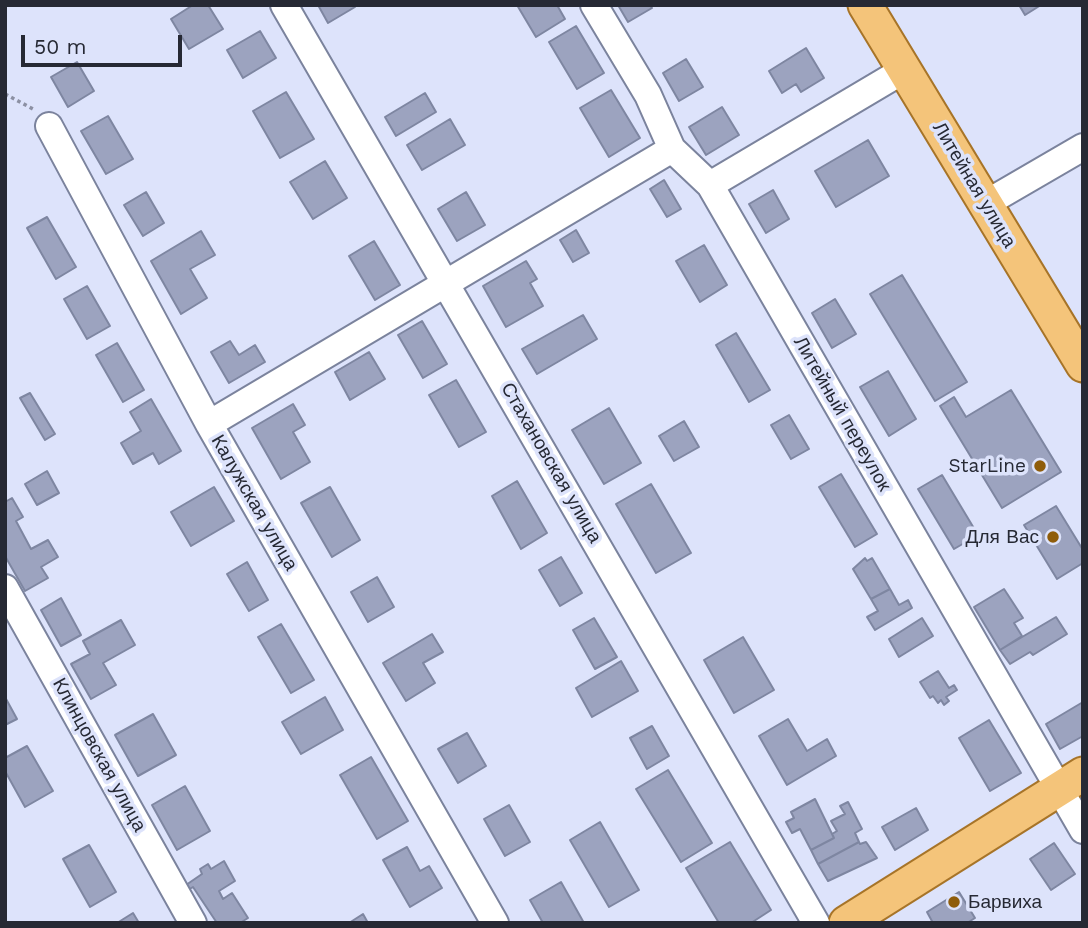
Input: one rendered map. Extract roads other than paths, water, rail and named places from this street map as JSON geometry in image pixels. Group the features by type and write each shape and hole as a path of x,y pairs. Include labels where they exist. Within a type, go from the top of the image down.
{"main road":[{"name":"Литейная улица","path":"865,5 1083,365"},
{"path":"846,923 1070,782"}],"street":[{"name":"Стахановская улица","path":"284,5 447,282 816,923"},
{"name":"Литейный переулок","path":"594,5 648,95 672,149 710,185 1070,782 1083,830"},
{"path":"710,185 904,70"},
{"name":"Калужская улица","path":"49,126 209,424 495,923"},
{"path":"985,204 1083,147"},
{"path":"209,424 672,149"},
{"name":"Клинцовская улица","path":"5,588 193,923"}],"place":[{"name":"StarLine","path":"1040,466"},
{"name":"Для Вас","path":"1053,537"},
{"name":"Барвиха","path":"954,902"}]}
